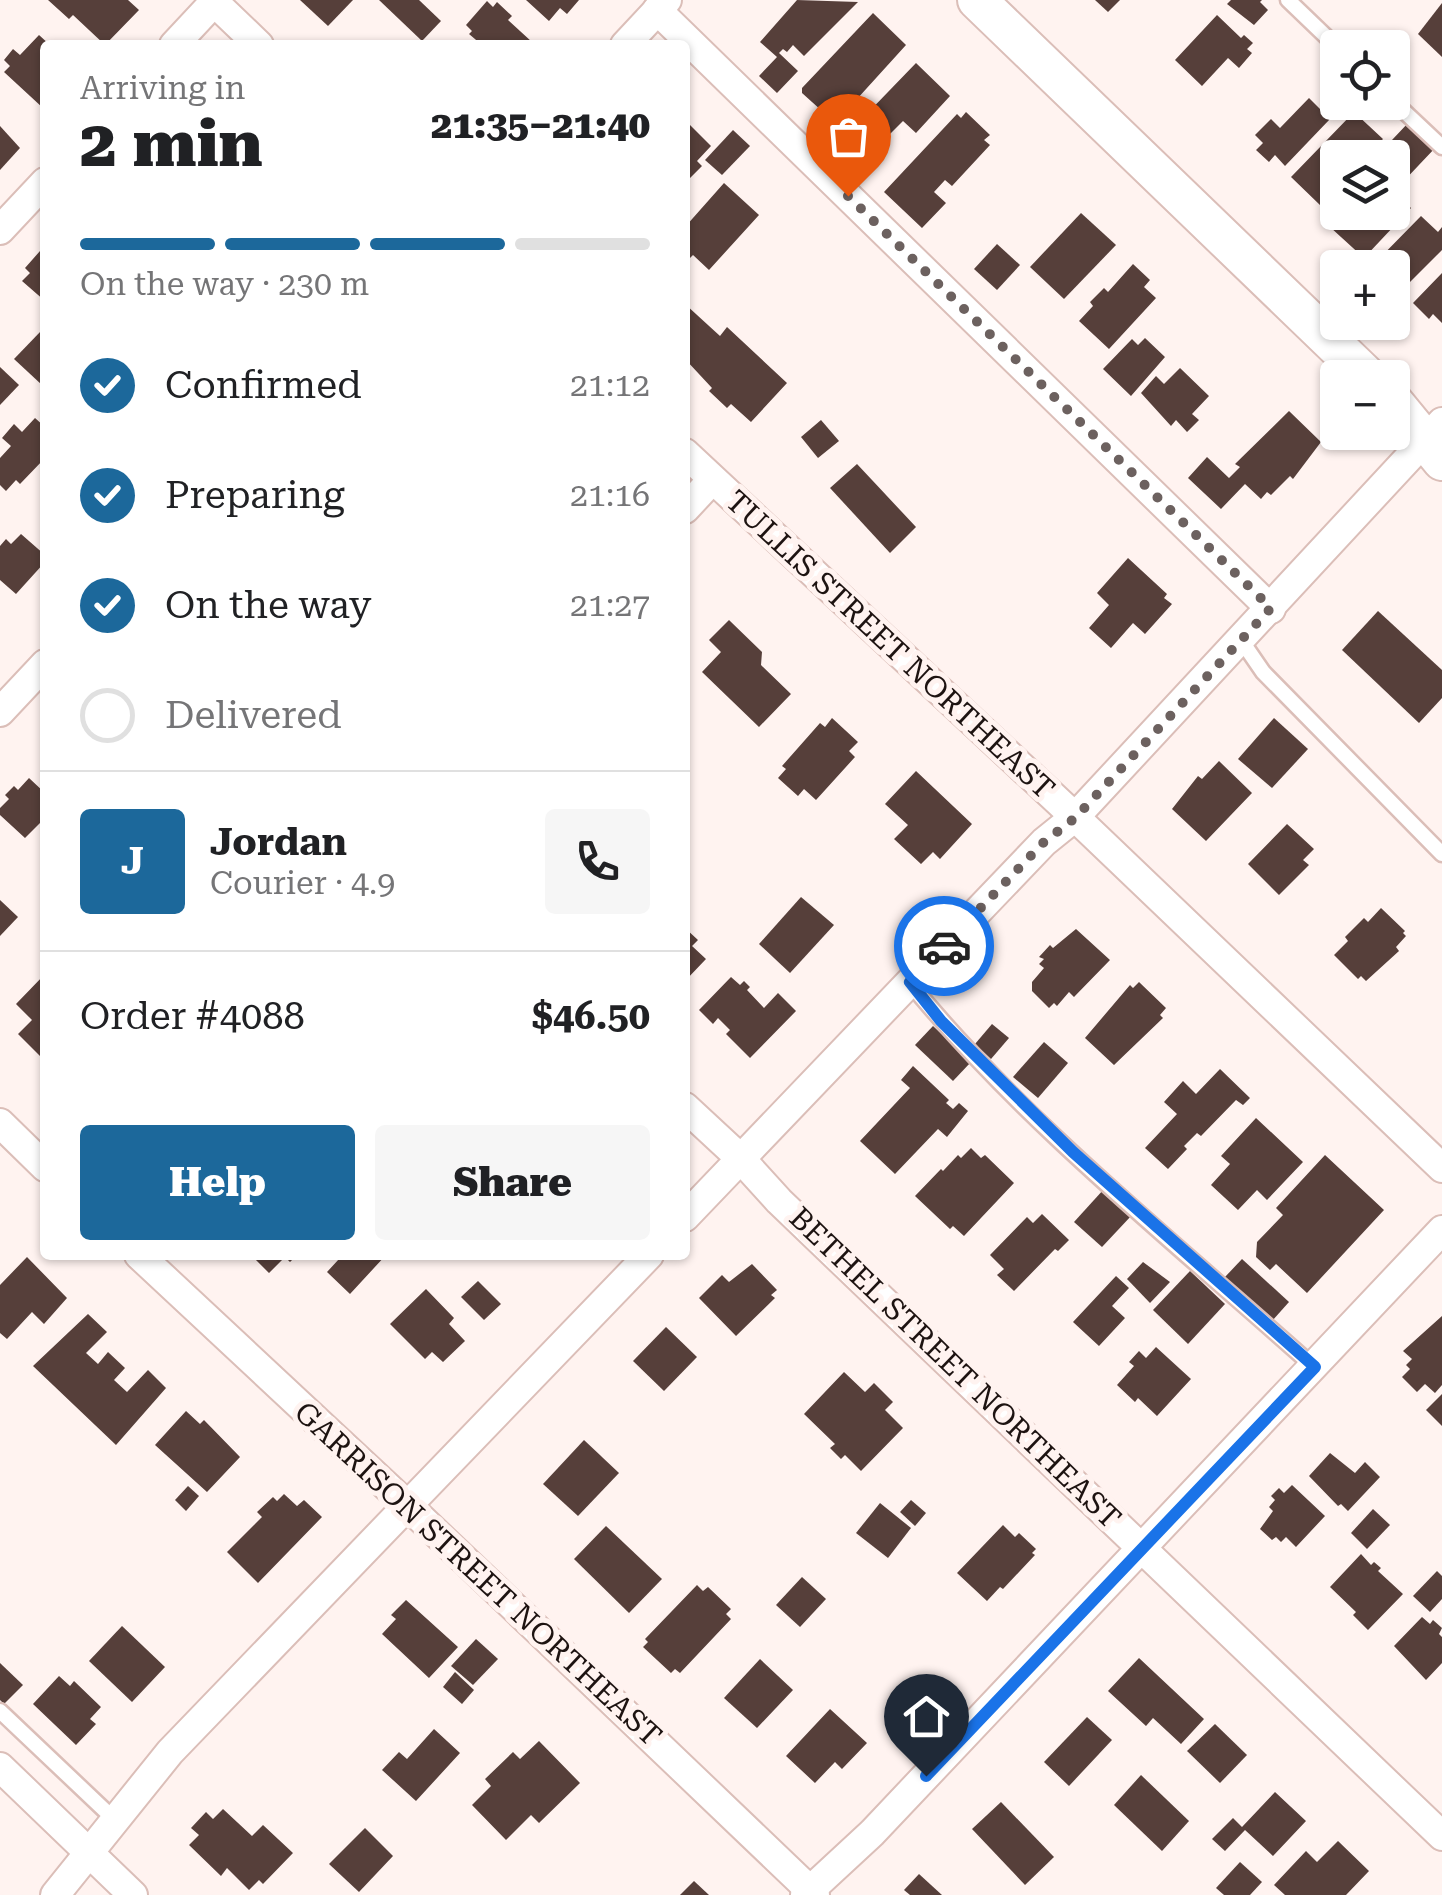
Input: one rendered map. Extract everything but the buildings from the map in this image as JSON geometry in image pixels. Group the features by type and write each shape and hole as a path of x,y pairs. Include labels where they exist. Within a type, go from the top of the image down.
{"street":[{"path":"977,0 1350,360"},
{"path":"179,40 214,1 254,40"},
{"path":"630,40 662,5 1271,608"},
{"path":"0,230 40,187"},
{"path":"690,1211 1044,842 1075,818 1271,608 1436,441 1410,417"},
{"name":"TULLIS STREET NORTHEAST","path":"690,458 1442,1168"},
{"path":"690,504 712,480"},
{"path":"0,712 40,669"},
{"name":"BETHEL STREET NORTHEAST","path":"690,1112 1442,1836"},
{"path":"0,1123 40,1163"},
{"path":"810,1893 872,1833 1442,1230"},
{"name":"GARRISON STREET NORTHEAST","path":"143,1260 408,1506 810,1893"},
{"path":"55,1895 170,1752 644,1260"},
{"path":"0,1766 133,1895"}],"lane":[{"path":"1288,0 1320,31"},
{"path":"1410,117 1442,147"},
{"path":"1241,640 1263,672 1442,854"},
{"path":"910,982 941,1021 1073,1152 1315,1367"},
{"path":"0,1712 116,1821"}],"way so far":[{"path":"848,196 1271,608 1075,818 1044,842 944,946"}],"route":[{"path":"926,1776 1315,1367 1073,1152 941,1021 910,982 944,946"}]}
